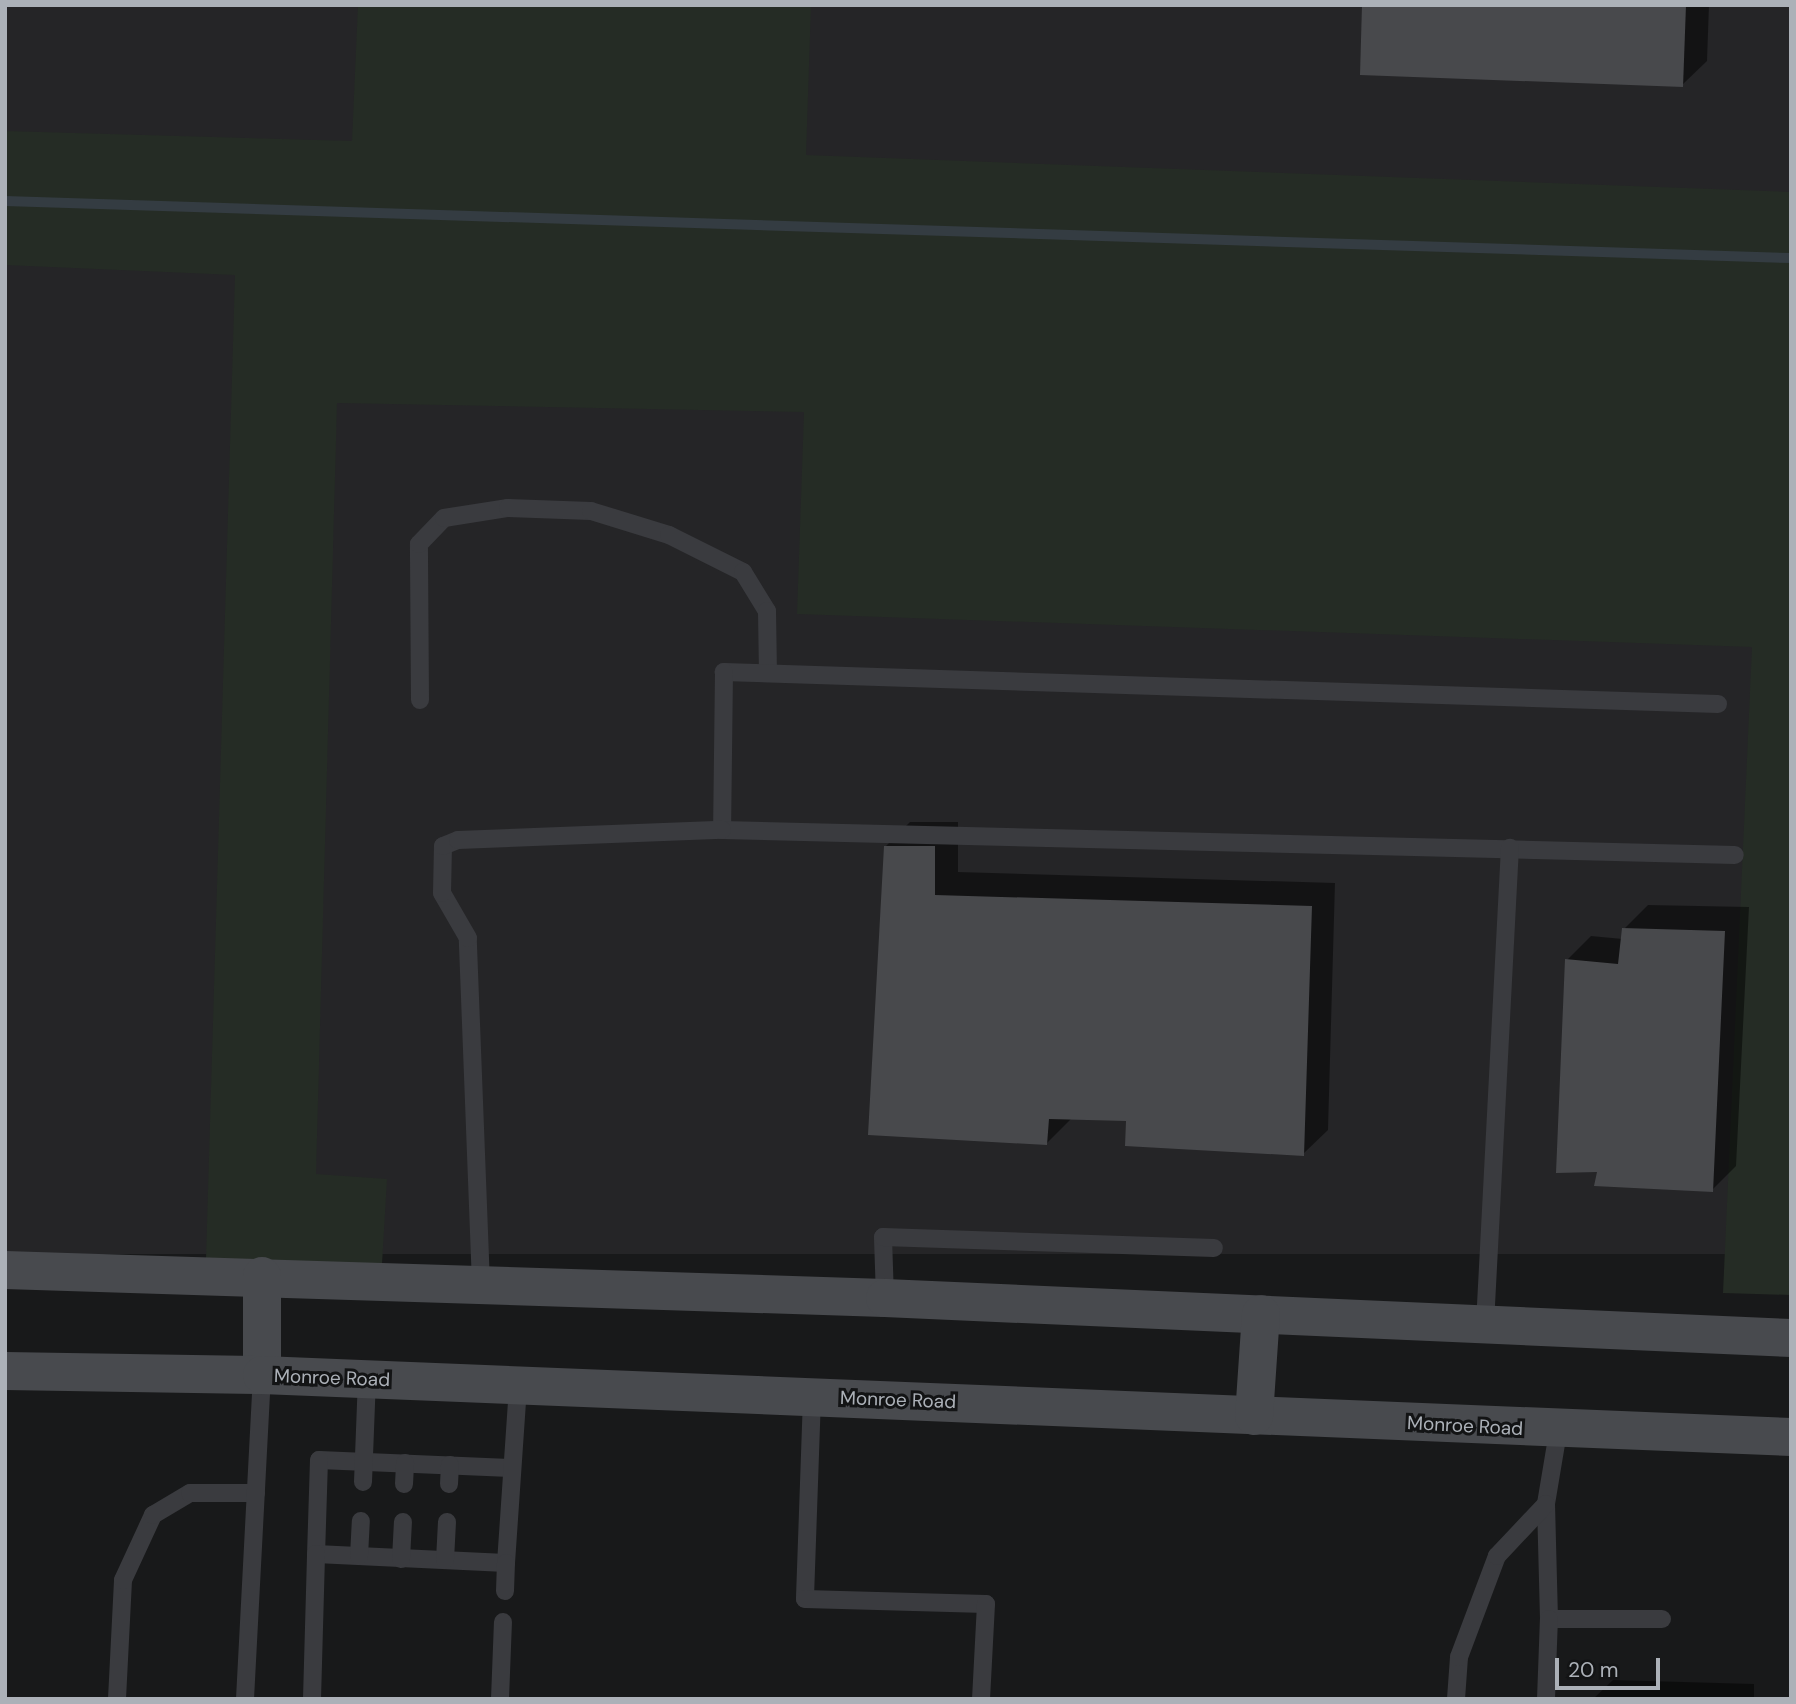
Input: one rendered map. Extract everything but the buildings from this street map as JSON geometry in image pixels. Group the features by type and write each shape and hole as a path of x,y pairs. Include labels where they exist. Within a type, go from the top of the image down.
{"main road":[{"path":"5,1269 885,1298 1791,1338"},
{"path":"262,1276 262,1375"},
{"path":"1254,1416 1261,1314"},
{"name":"Monroe Road","path":"5,1371 262,1375 1254,1416 1558,1432 1791,1437"}],"lane":[{"path":"420,700 419,544 444,518 509,509 591,511 669,535 743,572 767,611 768,673"},
{"path":"722,830 724,671 1718,704"},
{"path":"481,1284 468,938 442,893 443,846 458,839 722,830 1735,855"},
{"path":"1485,1324 1510,848"},
{"path":"885,1298 883,1237 1214,1248"},
{"path":"245,1699 262,1375"},
{"path":"363,1482 368,1380"},
{"path":"505,1591 517,1385"},
{"path":"812,1397 805,1599 986,1604 981,1699"},
{"path":"1546,1699 1549,1619 1546,1504 1558,1432"},
{"path":"312,1699 319,1460 512,1468"},
{"path":"404,1484 405,1463"},
{"path":"449,1484 450,1465"},
{"path":"117,1699 123,1580 153,1516 190,1493 256,1493"},
{"path":"1456,1699 1459,1657 1497,1556 1546,1504"},
{"path":"359,1556 361,1521"},
{"path":"401,1559 403,1522"},
{"path":"444,1560 447,1522"},
{"path":"316,1554 506,1563"},
{"path":"1549,1619 1662,1619"},
{"path":"500,1699 503,1622"}],"shaded area":[{"path":"5,5 1791,5 1791,1254 5,1254"},
{"path":"358,5 811,5 806,155 1791,192 1791,1295 1723,1293 1752,647 797,614 804,412 337,403 316,1174 387,1179 382,1264 206,1259 235,275 5,265 5,131 352,141"}],"waterway":[{"path":"5,201 1791,258"}]}
